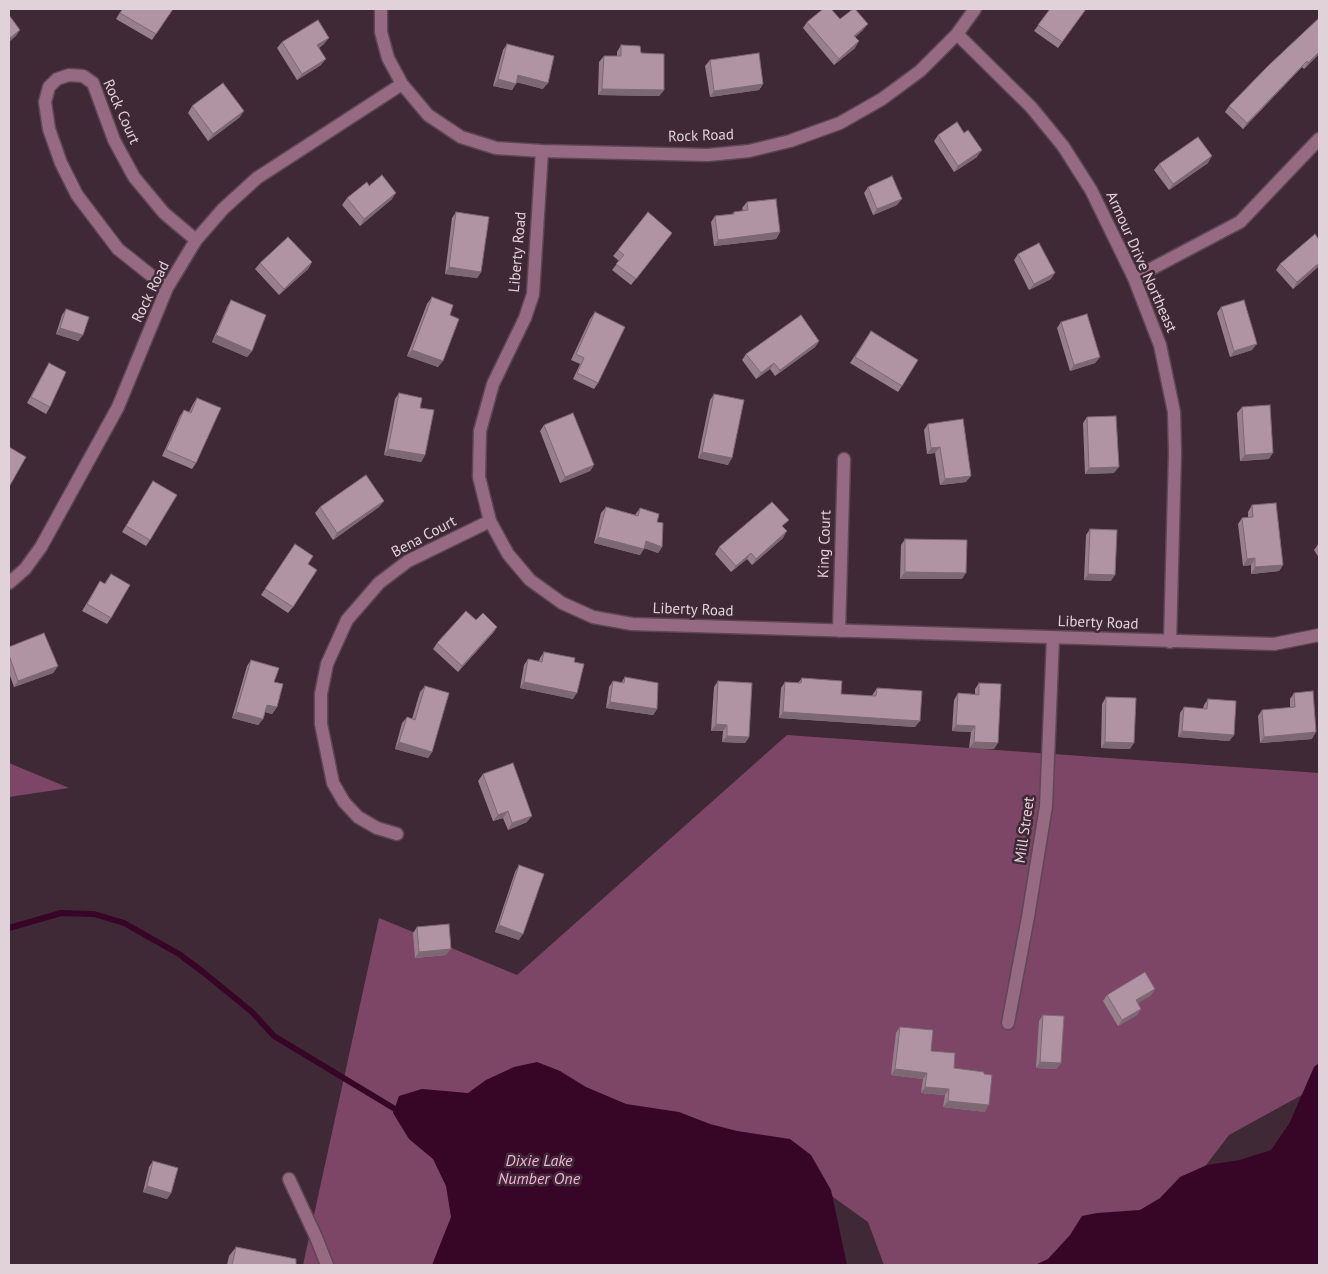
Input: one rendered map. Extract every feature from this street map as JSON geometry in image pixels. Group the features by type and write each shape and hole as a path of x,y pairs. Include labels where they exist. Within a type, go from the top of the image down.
{"street":[{"name":"Rock Road","path":"381,9 381,32 388,58 402,84 428,115 461,137 496,148 708,155 749,150 790,141 840,122 882,99 920,71 957,34 975,9"},
{"name":"Armour Drive Northeast","path":"957,34 1031,107 1063,146 1091,190 1134,278 1160,344 1174,412 1175,453 1170,642"},
{"name":"Rock Court","path":"167,288 118,249 77,195 61,163 50,129 45,102 49,88 57,79 69,74 83,76 93,83 114,140 134,177 164,213 196,240"},
{"name":"Rock Road","path":"9,582 25,569 41,547 118,407 167,288 196,240 223,209 257,178 402,84"},
{"path":"1134,278 1240,222 1319,138"},
{"name":"Liberty Road","path":"542,151 533,294 525,318 493,384 480,432 479,477 490,521 508,554 530,580 562,603 593,617 632,624 1274,644 1319,635"},
{"name":"King Court","path":"839,631 844,459"},
{"name":"Bena Court","path":"398,834 377,828 358,817 344,802 333,783 321,724 322,694 328,664 348,620 379,583 408,561 490,521"},
{"name":"Mill Street","path":"1008,1023 1046,806 1053,638"},
{"path":"289,1179 327,1265"}],"shaded area":[{"path":"787,735 1319,773 1319,1082 1300,1096 1229,1135 1187,1190 1085,1265 884,1265 868,1222 787,1164 445,1265 303,1265 379,918 517,975"},
{"path":"9,763 69,788 9,797"}],"water":[{"name":"Dixie Lake Number One","path":"537,1062 560,1071 586,1087 626,1104 679,1112 710,1124 737,1131 790,1139 811,1155 831,1190 847,1265 432,1265 451,1217 446,1186 433,1159 409,1139 393,1113 399,1096 422,1089 468,1093 486,1080 514,1067"},
{"path":"1319,1063 1319,1265 1035,1265 1048,1259 1070,1235 1082,1216 1140,1210 1160,1198 1180,1177 1207,1165 1240,1160 1271,1150 1289,1124 1314,1067"}],"building":[{"path":"123,9 173,9 156,34 120,13"},
{"path":"823,9 831,9 840,19 855,9 868,24 854,36 859,41 839,59 807,22"},
{"path":"1050,9 1086,9 1062,42 1038,25"},
{"path":"9,15 20,30 9,39"},
{"path":"1319,18 1319,52 1308,63 1307,61 1247,123 1229,106"},
{"path":"318,20 329,38 317,45 326,59 302,74 282,42"},
{"path":"507,44 554,56 548,83 518,75 516,84 498,79"},
{"path":"621,45 640,46 641,53 664,54 664,90 602,89 604,56 621,56"},
{"path":"759,53 763,84 714,91 710,60"},
{"path":"223,83 244,111 213,134 192,106"},
{"path":"957,122 964,133 968,130 982,150 958,166 938,135"},
{"path":"1198,137 1212,156 1173,184 1159,164"},
{"path":"382,175 396,193 364,219 347,198 367,182 369,186"},
{"path":"892,176 902,199 877,209 868,187"},
{"path":"776,199 780,232 718,240 715,216 748,210 747,202"},
{"path":"456,212 489,217 481,272 449,267"},
{"path":"648,212 672,233 636,279 616,264 624,255 618,250"},
{"path":"1315,234 1319,240 1319,263 1297,282 1280,264"},
{"path":"288,237 312,262 284,289 260,263"},
{"path":"1039,243 1055,273 1034,284 1018,254"},
{"path":"432,297 453,305 450,315 459,319 443,361 412,350"},
{"path":"231,300 266,315 252,351 216,335"},
{"path":"1244,300 1257,344 1234,351 1221,307"},
{"path":"66,309 89,317 83,335 60,328"},
{"path":"595,312 625,327 598,383 577,373 584,358 576,354"},
{"path":"1087,314 1100,357 1074,365 1061,322"},
{"path":"801,315 819,341 780,370 774,363 761,373 746,354"},
{"path":"871,331 918,360 902,386 855,357"},
{"path":"49,363 66,372 50,407 31,397"},
{"path":"399,393 422,398 420,408 434,410 425,455 388,449"},
{"path":"714,394 744,400 732,458 702,452"},
{"path":"197,398 221,408 196,463 166,450 184,410 191,413"},
{"path":"1270,405 1273,453 1245,455 1242,407"},
{"path":"573,413 594,465 565,477 544,425"},
{"path":"1116,416 1119,467 1089,468 1087,417"},
{"path":"963,419 971,476 945,479 940,447 931,448 928,424"},
{"path":"9,447 26,457 9,487"},
{"path":"366,475 384,501 337,533 320,507"},
{"path":"153,481 177,495 150,540 126,526"},
{"path":"772,502 789,520 782,526 787,531 756,559 751,553 736,566 719,547"},
{"path":"1276,503 1283,565 1255,567 1255,558 1247,559 1242,518 1253,517 1252,505"},
{"path":"606,507 638,516 640,508 659,514 657,522 663,523 662,547 646,541 644,549 598,537"},
{"path":"1090,529 1117,530 1115,575 1088,574"},
{"path":"905,539 967,540 966,573 905,572"},
{"path":"295,544 313,556 308,564 317,570 293,607 265,589"},
{"path":"111,574 130,585 111,618 87,604 100,581 105,584"},
{"path":"466,611 476,620 483,613 497,627 462,666 437,643"},
{"path":"44,633 58,666 18,681 9,655 9,647"},
{"path":"544,652 575,658 574,662 584,664 577,693 524,682 528,659 542,662"},
{"path":"251,660 279,668 274,682 283,684 277,707 267,705 263,719 236,712"},
{"path":"625,677 658,683 657,709 610,702 613,681 624,683"},
{"path":"802,678 842,681 841,694 876,696 877,688 922,691 920,721 783,712 785,682 801,683"},
{"path":"718,681 752,683 749,737 727,736 727,725 716,724"},
{"path":"979,683 1001,684 998,743 974,742 975,726 956,725 958,693 979,695"},
{"path":"425,686 449,693 432,752 399,742 407,717 415,720"},
{"path":"1313,691 1316,732 1264,737 1262,710 1295,707 1294,693"},
{"path":"1106,697 1136,698 1134,743 1105,742"},
{"path":"1208,699 1236,701 1234,735 1182,731 1184,707 1207,709"},
{"path":"513,763 532,816 512,823 508,811 498,815 483,774"},
{"path":"519,865 544,874 523,934 499,925"},
{"path":"449,924 451,949 419,952 417,927"},
{"path":"1145,972 1155,989 1136,1000 1141,1009 1122,1020 1107,995"},
{"path":"1043,1015 1064,1016 1061,1063 1040,1062"},
{"path":"900,1027 933,1030 931,1051 955,1053 954,1068 984,1072 984,1074 992,1075 989,1105 948,1101 949,1089 925,1087 927,1073 895,1069"},
{"path":"153,1161 178,1168 171,1193 147,1186"},
{"path":"236,1247 296,1259 296,1265 232,1265"}],"waterway":[{"path":"9,928 61,913 94,914 124,923 179,954 203,972 252,1012 274,1036 395,1109"}]}
